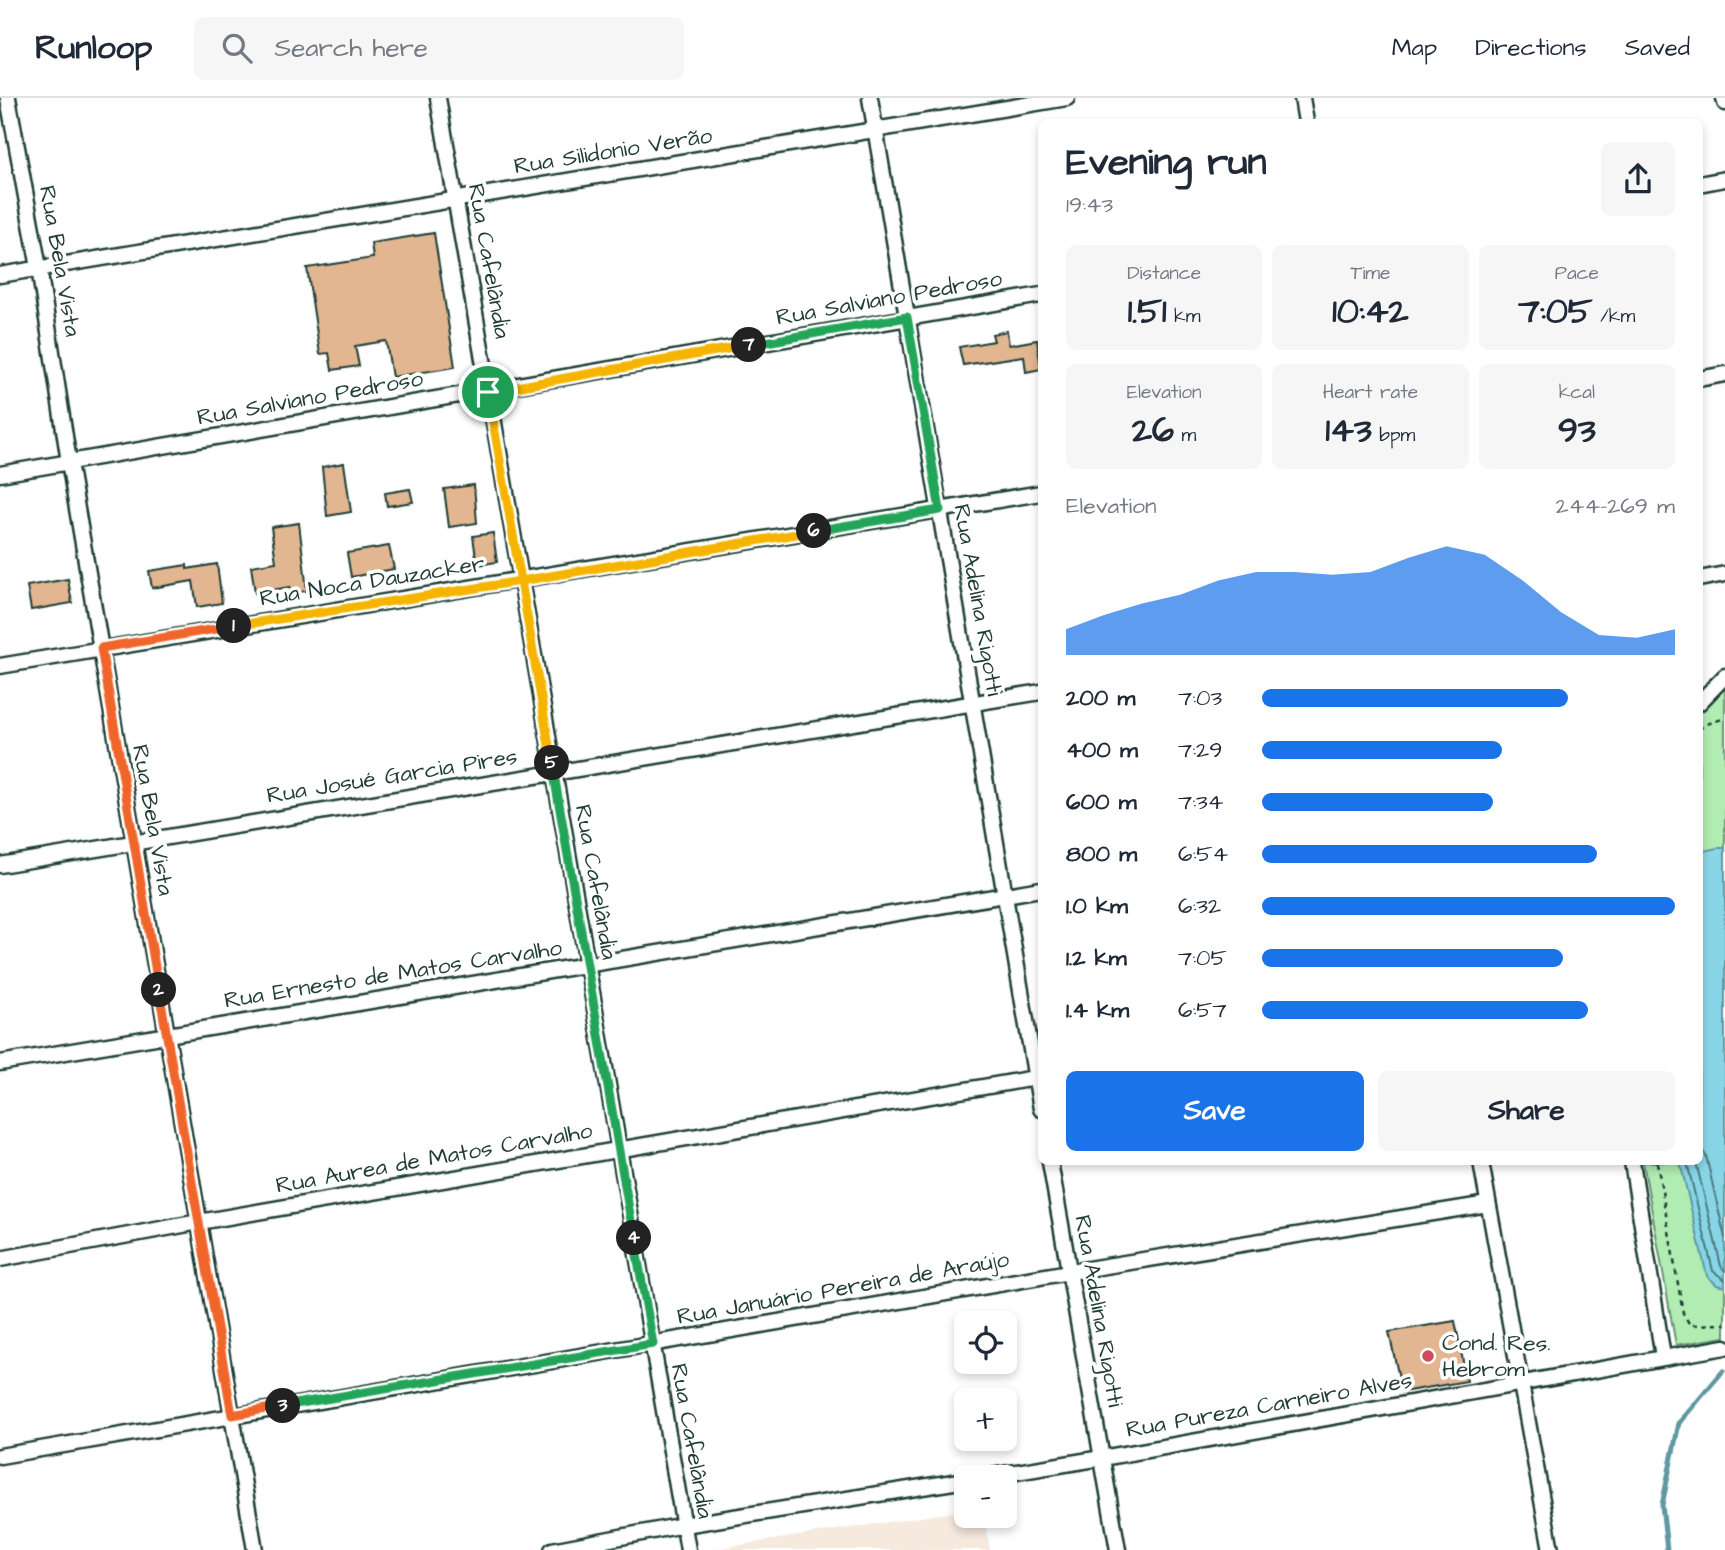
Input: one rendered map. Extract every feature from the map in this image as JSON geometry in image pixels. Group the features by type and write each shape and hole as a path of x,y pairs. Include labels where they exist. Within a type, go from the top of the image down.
{"street":[{"name":"Rua Bela Vista","path":"8,98 255,1550"},
{"name":"Rua Cafelândia","path":"438,98 688,1550"},
{"name":"Rua Adelina Rigotti","path":"870,98 1005,895 1038,1073"},
{"name":"Rua Silidonio Verão","path":"0,275 1067,98"},
{"path":"1302,98 1306,119"},
{"path":"1703,183 1725,180"},
{"name":"Rua Salviano Pedroso","path":"0,474 1038,295"},
{"path":"1703,378 1725,374"},
{"name":"Rua Noca Dauzacker","path":"0,666 1038,494"},
{"path":"1703,578 1725,575"},
{"path":"1703,699 1725,676"},
{"name":"Rua Josué Garcia Pires","path":"0,865 1038,693"},
{"name":"Rua Ernesto de Matos Carvalho","path":"0,1063 1038,890"},
{"name":"Rua Aurea de Matos Carvalho","path":"0,1259 199,1222 1038,1078"},
{"name":"Rua Adelina Rigotti","path":"1051,1165 1118,1550"},
{"path":"1482,1165 1550,1550"},
{"path":"1632,1165 1663,1357"},
{"name":"Rua Januário Pereira de Araújo","path":"0,1457 1069,1272 1488,1203"},
{"name":"Rua Pureza Carneiro Alves","path":"1017,1472 1725,1347"},
{"path":"552,1550 684,1525 954,1482"}],"path":[{"path":"1703,726 1725,718"},
{"path":"1658,1165 1683,1313 1690,1325 1725,1324"}],"shaded area":[{"path":"954,1512 954,1528 987,1528 990,1550 708,1550"}],"green space":[{"path":"1725,680 1725,1337 1676,1345 1644,1165 1703,1165 1703,703"}],"water":[{"path":"1725,848 1725,1287 1717,1285 1707,1276 1681,1165 1703,1165 1703,851"}],"building":[{"path":"434,233 455,367 392,377 386,341 355,346 359,366 332,370 329,353 320,354 307,268 373,258 371,243"},
{"path":"1007,331 1009,345 1037,340 1038,370 1026,372 1024,356 963,365 959,347 994,341 992,334"},
{"path":"344,463 351,512 327,516 322,467"},
{"path":"474,485 477,523 449,527 444,489"},
{"path":"410,489 413,502 387,506 385,493"},
{"path":"299,523 307,591 291,593 290,587 255,593 251,566 276,562 271,527"},
{"path":"493,533 497,562 477,565 473,536"},
{"path":"389,546 394,569 351,577 347,553"},
{"path":"217,564 222,603 197,607 193,581 152,588 149,571"},
{"path":"68,579 72,603 31,610 27,586"},
{"name":"Cond. Res. Hebrom","path":"1455,1321 1467,1381 1402,1392 1389,1332"}],"waterway":[{"path":"1667,1550 1662,1505 1679,1423 1723,1371"}],"place":[{"name":"Cond. Res. Hebrom","path":"1428,1356"}],"route":[{"path":"488,392 521,581 101,648 232,1415 653,1344 521,581 940,510 907,317 488,392"}]}
